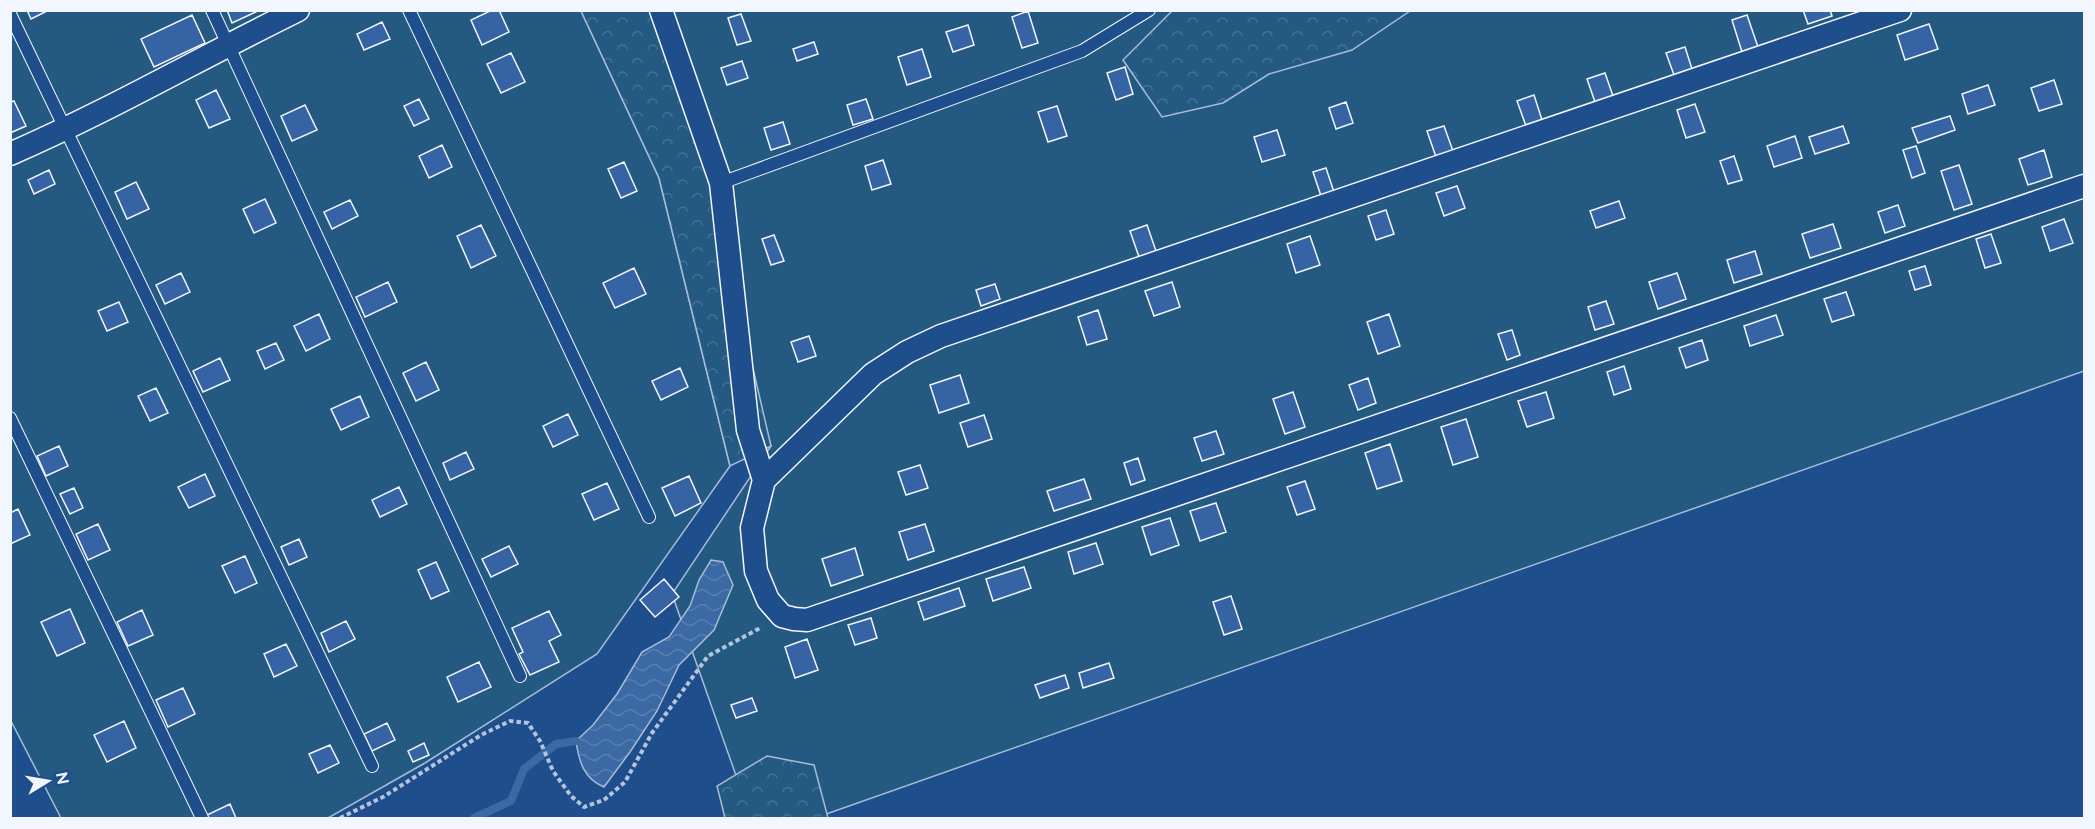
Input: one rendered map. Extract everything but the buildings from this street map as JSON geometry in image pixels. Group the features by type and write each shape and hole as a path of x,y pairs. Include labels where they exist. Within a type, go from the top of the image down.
{"street":[{"path":"10,154 66,130 228,44 298,10"},
{"path":"661,10 721,183 748,430 764,480"},
{"path":"1900,10 941,336 907,352 873,374 764,480 752,528 756,571 768,600 782,616 807,620 2085,186"}],"lane":[{"path":"212,10 520,676"},
{"path":"409,10 649,517"},
{"path":"721,183 1082,51 1149,10"},
{"path":"10,14 372,766"},
{"path":"10,417 202,819"}],"path":[{"path":"340,819 383,797 481,735 510,721 528,723 540,741 553,771 571,796 584,807 604,800 625,782 652,733 708,656 782,616"}],"green space":[{"path":"11,11 581,11 659,178 730,466 597,654 425,763 328,818 61,818 11,721"},
{"path":"581,11 653,11 708,175 771,446 730,466 659,178"},
{"path":"653,11 2084,11 2084,371 815,818 751,818 672,594 771,446"},
{"path":"1172,11 1410,11 1352,50 1269,74 1223,103 1162,117 1123,60"},
{"path":"767,756 814,765 828,818 725,818 717,786"}],"water":[{"path":"711,560 723,562 733,585 714,630 679,665 657,711 604,787 597,784 584,769 576,741 593,725 617,694 642,652 669,637 690,606 699,580"}],"waterway":[{"path":"474,818 511,801 524,769 556,744 576,741"}]}
